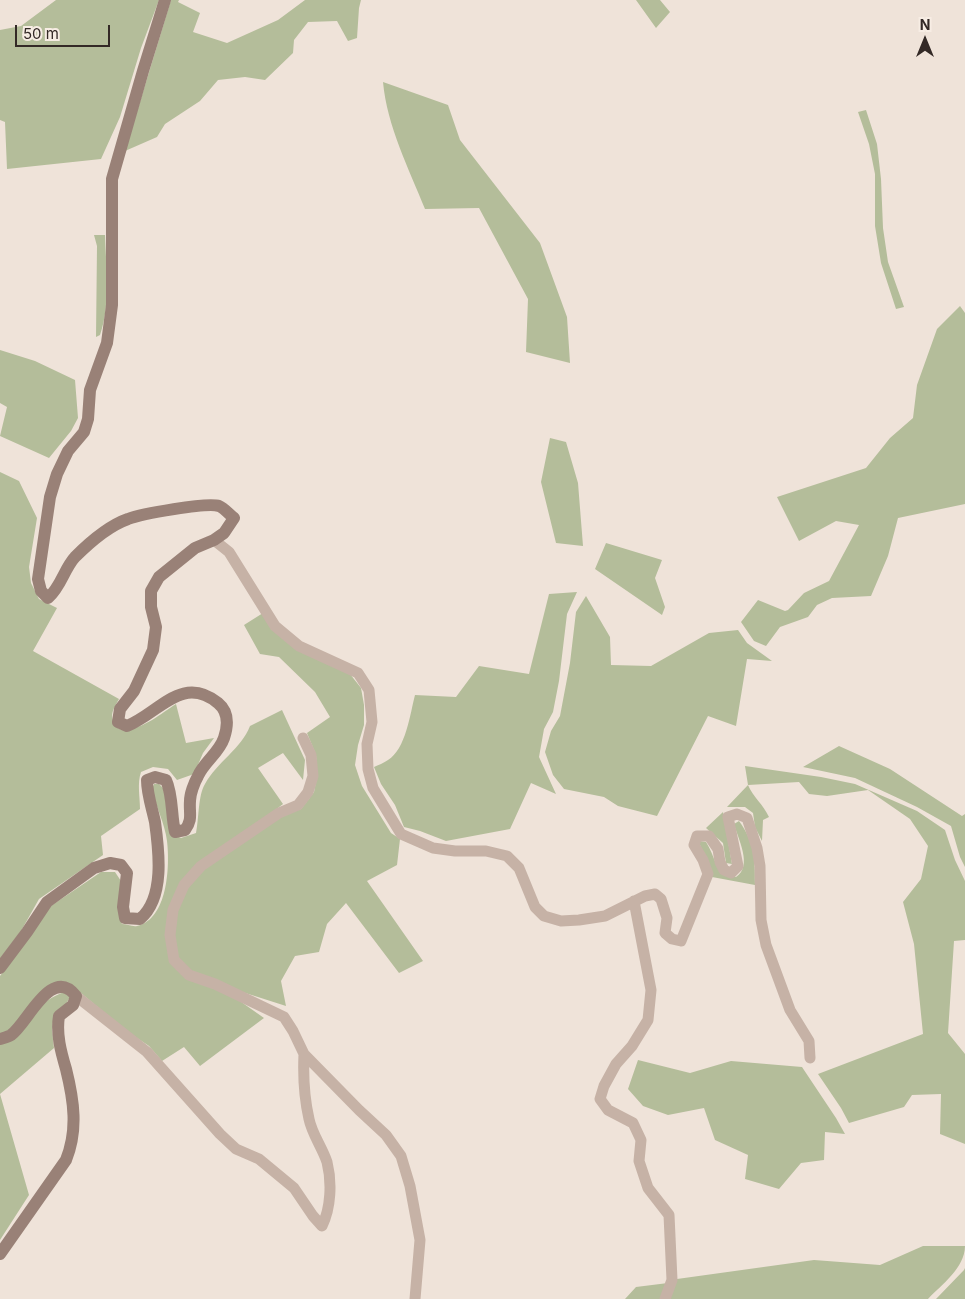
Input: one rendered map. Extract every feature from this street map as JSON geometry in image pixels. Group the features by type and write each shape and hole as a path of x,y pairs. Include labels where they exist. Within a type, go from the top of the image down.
{"main road":[{"path":"0,968 47,902 94,868 110,863 121,865 127,873 123,907 125,918 140,919 147,913 154,898 159,878 155,823 147,790 147,780 155,777 166,780 170,788 171,815 175,832 185,830 191,822 190,800 198,775 224,740 228,723 222,707 208,696 194,692 177,695 156,707 140,720 127,726 118,722 120,709 134,691 153,650 156,627 151,607 151,591 159,577 194,548 214,540 224,533 234,518 218,505 175,508 128,519 112,527 96,538 74,559 56,592 48,598 41,591 38,579 50,497 56,474 68,451 84,432 88,418 90,390 107,343 112,305 112,179 142,71 165,0"},
{"path":"0,1039 10,1035 51,990 60,986 71,990 76,996 73,1005 59,1016 57,1026 74,1105 74,1129 71,1146 66,1160 0,1254"}],"street":[{"path":"214,540 229,552 275,626 299,646 358,673 369,690 372,722 367,744 368,769 373,788 401,834 433,848 455,851 486,851 506,856 519,868 535,907 544,916 561,921 605,916 645,896 655,894 661,899 667,918 664,933 672,939 681,941 708,874 703,860 694,845 697,836 709,836 718,849 720,862 724,870 731,873 738,866 728,817 738,814 746,818 757,848 760,866 761,920 766,945 790,1010 809,1041 810,1058"},
{"path":"303,738 311,755 313,776 308,792 298,805 279,813 201,866 184,885 173,910 170,935 174,960 189,975 215,984 284,1017 293,1030 304,1054 386,1135 401,1156 410,1186 420,1240 415,1299"},
{"path":"634,902 650,990 648,1020 632,1046 616,1064 604,1086 600,1099 608,1110 633,1123 641,1140 640,1161 648,1188 669,1215 672,1280 665,1299"},
{"path":"76,996 147,1052 220,1134 236,1149 259,1159 294,1188 322,1226 328,1215 330,1182 326,1162 309,1122 303,1081 304,1054"}],"green space":[{"path":"56,0 159,0 141,48 120,117 101,159 7,169 5,122 0,120 0,30 21,26"},
{"path":"171,0 179,0 178,2 200,13 193,32 227,43 278,20 305,0 361,0 357,38 348,41 337,21 308,22 294,40 293,53 265,80 245,77 218,80 200,101 165,124 157,137 125,151"},
{"path":"636,0 660,0 670,12 656,28"},
{"path":"383,82 448,105 460,140 540,243 567,317 570,363 526,352 528,299 479,208 425,209 394,131 385,98"},
{"path":"866,110 877,144 883,228 888,262 904,307 896,309 881,263 875,226 875,174 869,144 858,112"},
{"path":"94,235 105,235 107,273 106,311 100,335 96,337 97,246"},
{"path":"960,306 965,313 965,504 898,518 888,556 871,596 832,598 817,605 808,617 780,627 766,646 754,641 741,622 758,600 785,611 804,593 829,581 859,525 836,521 799,541 777,497 866,468 890,438 913,418 917,385 937,329"},
{"path":"0,350 35,361 75,380 78,418 71,431 49,458 0,436 7,407 0,403"},
{"path":"550,438 566,442 578,483 583,546 556,543 541,482"},
{"path":"0,472 19,481 37,518 29,567 31,583 39,599 57,608 33,651 119,699 112,717 119,729 134,728 142,725 176,704 186,743 214,738 203,753 194,774 177,780 168,769 153,767 141,772 139,786 140,809 101,836 103,855 39,899 21,931 0,959"},
{"path":"606,543 662,560 655,578 665,607 662,615 595,569"},
{"path":"577,592 567,614 559,681 553,712 544,729 539,757 556,794 531,783 510,829 446,841 404,827 395,805 381,784 374,767 388,760 399,748 406,731 415,695 456,697 479,666 529,674 549,594"},
{"path":"586,596 610,637 611,665 651,666 709,633 738,630 747,643 772,661 747,659 736,726 708,716 657,816 618,806 604,797 564,789 553,775 545,752 551,731 560,716 570,663 576,612"},
{"path":"263,613 275,632 350,674 361,688 364,705 364,725 355,765 362,786 391,833 400,839 397,865 367,881 423,961 399,973 346,903 327,924 319,952 295,956 281,981 286,1006 236,990 189,970 178,957 173,933 176,909 188,883 203,867 281,815 301,809 314,792 317,776 316,755 307,733 330,717 315,692 279,657 260,654 244,625"},
{"path":"282,710 305,760 303,780 283,753 258,768 283,804 181,884 171,962 237,999 264,1018 200,1066 184,1047 162,1061 149,1046 125,1030 69,983 6,1032 0,1034 0,976 48,908 101,872 115,872 121,881 118,911 122,924 137,926 147,921 155,913 161,903 165,890 168,852 164,828 152,789 154,784 159,784 163,788 174,835 181,838 196,833 201,794 210,776 241,742 250,726"},
{"path":"839,746 890,769 962,816 965,814 965,867 960,857 951,826 917,807 855,778 803,767"},
{"path":"745,766 855,784 917,811 945,830 955,860 965,881 965,940 954,941 948,1033 965,1054 965,1144 940,1134 941,1094 912,1095 904,1107 849,1123 818,1074 923,1034 914,944 903,902 921,879 928,846 910,819 868,790 827,796 809,794 799,782 748,785"},
{"path":"748,785 769,817 763,820 762,841 755,827 753,813 745,807 727,807"},
{"path":"723,812 732,864 726,863 723,843 706,828"},
{"path":"739,821 748,837 753,852 755,885 712,877 700,845 700,841 706,842 719,869 736,877 741,872 744,859 734,824"},
{"path":"64,992 70,997 66,1004 54,1013 52,1030 54,1048 0,1094 0,1045 11,1038 43,1004"},
{"path":"638,1060 690,1073 731,1061 802,1067 845,1134 825,1132 824,1160 801,1163 779,1189 745,1179 748,1155 715,1140 704,1108 668,1115 643,1106 628,1089"},
{"path":"0,1094 29,1195 0,1240"},
{"path":"923,1246 965,1246 964,1254 957,1269 928,1299 670,1299 677,1279 814,1260 880,1265"},
{"path":"965,1268 965,1299 936,1299 964,1270"},
{"path":"668,1283 662,1299 625,1299 636,1287"}]}
